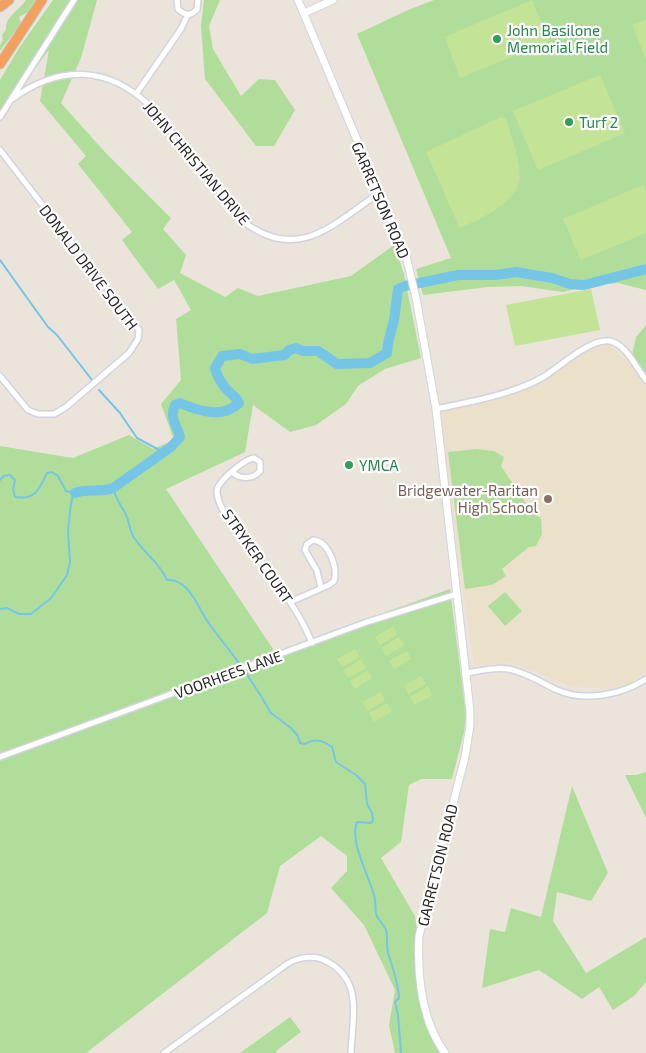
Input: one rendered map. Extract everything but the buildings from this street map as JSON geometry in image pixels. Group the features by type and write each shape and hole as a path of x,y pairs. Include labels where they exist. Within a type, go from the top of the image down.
{"highway":[{"path":"0,6 2,0"},
{"path":"0,6 9,0"},
{"path":"0,64 42,0"}],"street":[{"path":"0,117 74,0"},
{"path":"177,0 178,9 184,14 188,14"},
{"path":"136,94 181,29 188,14 197,9 198,0"},
{"name":"GARRETSON ROAD","path":"298,0 406,256 416,298 436,408 470,711 465,757 421,928 418,963 423,999 428,1017 445,1053"},
{"path":"304,12 333,0"},
{"name":"JOHN CHRISTIAN DRIVE","path":"11,100 37,83 58,76 89,74 111,80 136,94 152,108 238,215 255,230 286,240 302,239 317,235 379,194"},
{"name":"DONALD DRIVE SOUTH","path":"0,150 139,330 138,339 129,354 66,407 50,415 38,414 28,410 0,376"},
{"path":"436,408 507,392 533,383 582,350 600,341 609,341 619,346 646,380"},
{"name":"STRYKER COURT","path":"232,472 239,477 251,476 258,472 261,467 260,462 256,458 249,459 232,472 217,486 219,501 304,623 312,643"},
{"path":"290,602 321,588 334,581 335,572 325,546 319,541 313,540 307,544 305,550 317,571 321,588"},
{"name":"VOORHEES LANE","path":"0,757 367,622 457,594"},
{"path":"466,673 509,670 560,691 579,695 597,695 614,692 632,687 646,679"},
{"path":"164,1053 287,964 305,957 318,958 330,963 344,974 350,983 354,1001 351,1053"}],"shaded area":[{"name":"Bridgewater-Raritan High School","path":"605,341 646,381 646,671 623,689 573,687 515,663 474,665 436,409 539,379"}],"green space":[{"path":"26,0 35,0 28,12 19,17 21,23 0,51 0,45 3,40 2,35 6,30 10,17"},
{"path":"53,0 97,0 81,58 61,103 103,150 171,218 163,229 186,255 180,273 225,297 238,288 258,296 351,276 394,245 404,274 421,358 385,369 358,386 346,404 316,425 290,432 253,405 245,452 166,489 275,652 450,589 466,715 464,732 452,779 421,779 409,785 401,842 381,858 415,916 429,1023 450,1053 395,1053 389,1025 395,990 364,925 331,888 347,871 347,856 321,836 280,866 267,913 86,1053 0,1053 0,446 73,458 129,435 153,449 174,440 161,404 181,380 176,319 191,310 174,280 158,289 122,240 132,232 78,164 86,156 40,101 49,50 0,115 0,80 19,48"},
{"path":"204,0 220,0 209,26 213,49 241,96 259,79 275,80 295,110 274,146 256,146 205,79 201,26"},
{"path":"434,0 646,0 646,290 618,283 589,286 563,292 521,286 488,287 423,295 416,269 451,258 357,34"},
{"name":"John Basilone Memorial Field","path":"532,0 550,41 460,78 445,37"},
{"path":"646,20 646,59 632,25"},
{"name":"Turf 2","path":"600,75 625,133 538,170 513,111"},
{"path":"501,117 506,119 518,158 520,173 516,189 496,210 460,228 426,152"},
{"path":"643,185 646,191 646,233 581,260 563,219"},
{"path":"591,289 600,330 515,346 506,305"},
{"path":"646,325 646,373 632,356 636,337"},
{"path":"477,449 494,451 504,457 501,466 533,514 541,518 542,534 536,546 529,547 502,569 506,576 492,585 465,589 448,452"},
{"path":"505,592 522,611 505,626 488,606"},
{"path":"393,626 397,635 380,645 375,637"},
{"path":"399,637 404,645 386,656 381,648"},
{"path":"355,649 360,657 342,667 337,659"},
{"path":"407,651 411,659 394,669 389,661"},
{"path":"361,659 366,668 348,678 344,670"},
{"path":"368,670 372,678 355,689 350,681"},
{"path":"421,676 426,684 408,694 404,686"},
{"path":"428,686 432,695 415,705 410,697"},
{"path":"381,692 385,700 368,711 363,702"},
{"path":"387,703 392,711 374,722 369,713"},
{"path":"646,772 646,818 625,775 636,775"},
{"path":"572,786 608,873 591,901 557,892 553,921 586,973 646,937 646,982 634,996 613,1010 599,987 582,999 539,970 482,988 490,929 505,932 511,908 541,917"},
{"path":"290,1017 301,1032 276,1051 277,1053 240,1053"}],"waterway":[{"path":"0,260 48,327 57,335 92,380"},
{"path":"75,493 113,488 171,447 180,437 173,418 175,405 180,403 203,411 218,412 225,411 239,403 227,390 217,374 215,368 222,356 240,354 252,359 285,355 289,350 296,348 303,351 318,351 337,364 370,363 387,353 398,289 405,286 458,275 496,275 516,272 552,278 570,284 584,285 646,269"},
{"path":"99,390 120,413 137,438 163,452"},
{"path":"0,480 4,476 10,475 15,480 13,489 15,497 22,498 36,492 47,473 52,472 58,476 66,491 75,493 72,498 68,531 70,562 67,575 51,598 31,614 19,614 7,608 0,609"},
{"path":"113,488 127,516 135,539 167,580 182,584 188,590 210,625 240,665"},
{"path":"246,673 271,713 291,728 298,736 300,743 322,741 332,747 336,762 356,775 365,784 367,804 372,813 373,820 371,823 357,822 355,830 356,839 374,895 376,914 387,933 387,950 395,975 399,998 395,1002 401,1053"}],"place":[{"name":"John Basilone Memorial Field","path":"497,39"},
{"name":"Turf 2","path":"569,122"},
{"name":"YMCA","path":"349,465"},
{"name":"Bridgewater-Raritan High School","path":"548,499"}]}
